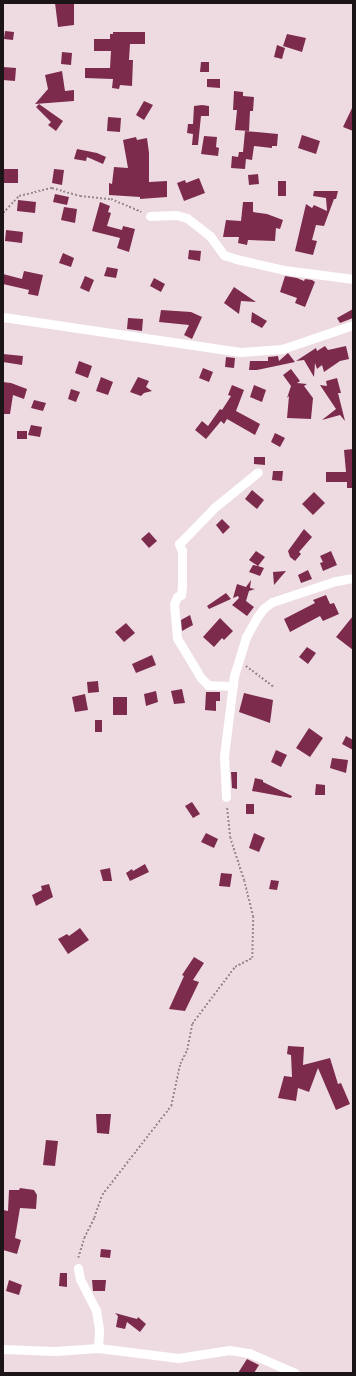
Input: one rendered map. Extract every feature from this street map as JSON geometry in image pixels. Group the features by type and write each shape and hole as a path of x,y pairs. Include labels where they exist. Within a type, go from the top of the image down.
{"street":[{"path":"150,216 176,215 187,218 210,236 224,254 236,259 284,270 353,279"},
{"path":"3,317 240,352 282,350 353,326"},
{"path":"233,686 208,685 201,678 177,638 174,604 177,597 181,595 182,586 182,551 179,544 215,507 258,472"},
{"path":"226,797 224,756 233,686 238,660 246,636 256,618 264,608 272,602 353,578"},
{"path":"78,1268 80,1279 96,1310 99,1330 98,1348"},
{"path":"3,1349 55,1351 98,1348 178,1358 191,1357 219,1350 239,1351 263,1358 295,1373"}],"path":[{"path":"3,213 19,196 52,188 80,196 111,199 150,216"},
{"path":"238,660 275,688"},
{"path":"78,1268 78,1258 84,1238 94,1218 102,1195 171,1106 180,1064 187,1050 192,1024 235,967 252,958 253,917 244,881 230,838 226,797"}],"building":[{"path":"55,3 74,3 74,25 58,27"},
{"path":"5,31 14,32 13,40 4,39"},
{"path":"113,32 145,32 145,44 130,44 129,60 133,60 132,86 120,85 119,89 112,88 113,79 85,78 85,68 110,68 111,51 94,51 94,39 110,39 110,34 113,34"},
{"path":"287,34 306,38 302,52 283,46"},
{"path":"277,45 285,48 282,59 274,57"},
{"path":"62,52 72,53 71,65 61,64"},
{"path":"201,62 209,62 209,72 200,72"},
{"path":"3,67 16,68 15,81 3,80"},
{"path":"62,71 65,91 74,90 74,101 35,104 48,89 45,75"},
{"path":"207,79 220,79 220,88 207,87"},
{"path":"234,91 243,92 243,96 254,97 253,111 250,111 249,131 235,130 237,110 233,110"},
{"path":"144,101 153,105 144,120 136,115"},
{"path":"39,104 63,121 56,131 48,125 51,122 36,107"},
{"path":"194,106 209,106 209,116 201,116 198,145 192,145 193,134 187,133 188,124 193,124"},
{"path":"353,106 353,131 343,127"},
{"path":"108,117 121,118 120,132 107,131"},
{"path":"245,131 278,134 277,146 272,146 272,148 254,146 252,160 246,159 245,169 231,168 232,156 238,157 239,152 243,152"},
{"path":"302,135 320,141 316,154 298,148"},
{"path":"204,136 217,137 216,147 219,148 218,156 201,154"},
{"path":"136,137 137,140 147,138 149,153 149,182 167,181 167,197 140,199 140,197 109,195 109,183 112,184 114,167 128,168 123,140"},
{"path":"77,149 97,153 106,157 103,164 87,157 86,161 74,159"},
{"path":"3,169 18,169 18,183 3,183"},
{"path":"54,169 64,170 62,185 52,183"},
{"path":"258,174 259,184 249,185 248,175"},
{"path":"199,178 205,193 184,201 177,183 185,180 186,183"},
{"path":"278,181 286,181 286,196 278,196"},
{"path":"314,191 338,191 324,226 316,225 312,240 317,241 313,255 295,251 306,204 312,208 314,205 327,211 326,198 313,196"},
{"path":"55,194 69,197 67,205 53,202"},
{"path":"18,200 36,202 35,213 17,211"},
{"path":"100,202 110,206 108,212 111,213 107,226 122,230 123,226 135,229 129,252 117,248 120,238 92,231"},
{"path":"243,202 253,202 253,212 267,214 283,220 280,229 276,228 275,241 248,240 247,245 238,243 239,237 223,237 226,220 241,221"},
{"path":"64,207 77,209 75,223 61,220"},
{"path":"6,230 23,232 22,243 5,241"},
{"path":"189,250 201,251 200,261 188,259"},
{"path":"63,253 74,258 71,267 59,263"},
{"path":"107,267 118,269 116,278 104,276"},
{"path":"24,271 43,275 38,296 28,294 29,290 3,284 3,274 22,279"},
{"path":"85,276 94,280 89,292 80,288"},
{"path":"285,276 304,281 305,279 312,280 315,282 305,307 295,303 297,298 280,292"},
{"path":"154,278 165,284 161,292 150,286"},
{"path":"234,287 256,302 241,301 239,314 224,303"},
{"path":"353,309 353,318 340,323 337,318"},
{"path":"161,310 191,312 202,317 192,339 184,335 189,325 159,322"},
{"path":"252,312 267,321 262,328 251,322"},
{"path":"128,318 143,319 142,331 127,329"},
{"path":"325,346 328,350 346,346 349,359 340,361 324,372 322,365 317,369 315,363 314,377 304,360 296,361 316,348 317,351"},
{"path":"288,353 295,362 257,370 249,370 250,361 268,361 268,357 278,356 279,361"},
{"path":"3,354 23,356 22,365 3,362"},
{"path":"226,357 235,358 234,368 225,367"},
{"path":"79,361 92,366 88,378 75,373"},
{"path":"203,368 213,372 209,382 199,378"},
{"path":"291,369 300,381 297,383 307,384 304,386 313,398 311,419 287,418 289,396 287,398 291,386 283,375"},
{"path":"101,377 113,382 108,395 96,391"},
{"path":"138,377 149,381 146,387 152,391 144,393 141,396 130,392"},
{"path":"337,378 341,393 338,393 345,421 340,415 322,420 336,409 320,385 327,386 326,381"},
{"path":"3,382 11,383 27,389 24,399 13,395 10,414 3,414"},
{"path":"232,385 244,390 236,411 260,424 255,435 227,419 224,424 221,421 206,439 195,430 202,421 208,426 220,409 222,410 231,396 228,395"},
{"path":"254,385 266,390 262,402 250,397"},
{"path":"71,389 80,392 76,402 68,399"},
{"path":"34,400 46,403 43,411 31,408"},
{"path":"31,425 42,427 40,437 28,435"},
{"path":"17,431 27,431 27,439 17,439"},
{"path":"275,433 285,438 280,447 271,442"},
{"path":"353,449 353,488 347,488 347,482 326,482 326,472 346,472 344,450"},
{"path":"254,457 265,457 265,465 254,464"},
{"path":"273,471 283,471 282,481 272,480"},
{"path":"252,490 264,500 257,509 245,499"},
{"path":"314,492 325,503 313,515 302,504"},
{"path":"222,519 230,527 223,534 216,525"},
{"path":"304,529 312,537 299,552 301,554 295,561 290,557 288,551"},
{"path":"149,532 157,541 149,548 141,539"},
{"path":"256,551 265,557 258,566 249,560"},
{"path":"331,551 337,565 323,571 320,563 323,562 320,556"},
{"path":"253,565 264,568 260,576 249,572"},
{"path":"308,570 312,579 301,583 298,575"},
{"path":"286,571 274,585 273,572"},
{"path":"251,580 250,588 255,589 249,591 246,601 254,607 247,616 232,605 239,598 238,596 233,598 237,584 246,587"},
{"path":"226,593 231,599 209,609 207,606"},
{"path":"326,595 330,604 334,603 339,614 323,621 320,616 290,632 284,619 315,603 313,600"},
{"path":"190,615 193,625 182,631 181,620"},
{"path":"353,616 353,650 336,637"},
{"path":"220,618 233,631 224,640 222,638 214,647 203,637"},
{"path":"126,623 135,633 124,642 115,632"},
{"path":"307,647 316,653 308,664 299,657"},
{"path":"152,655 156,665 136,673 132,664"},
{"path":"98,681 99,692 88,693 87,682"},
{"path":"182,689 185,703 174,704 171,691"},
{"path":"156,691 158,702 146,706 144,694"},
{"path":"206,692 220,692 220,701 216,701 216,711 205,710"},
{"path":"244,693 273,700 270,723 239,712"},
{"path":"85,694 88,710 75,712 72,697"},
{"path":"113,697 127,697 127,715 113,715"},
{"path":"95,720 102,720 102,732 95,732"},
{"path":"309,728 323,738 310,757 296,748"},
{"path":"346,736 353,740 353,750 342,744"},
{"path":"276,750 287,755 281,767 271,762"},
{"path":"332,758 348,760 346,773 330,768"},
{"path":"231,772 237,772 237,789 232,788"},
{"path":"255,778 263,780 263,782 292,796 291,798 252,791"},
{"path":"316,784 325,785 325,795 315,795"},
{"path":"192,802 200,814 193,818 185,806"},
{"path":"246,804 254,804 254,814 246,814"},
{"path":"206,833 218,839 214,848 201,842"},
{"path":"254,833 265,838 259,852 249,848"},
{"path":"145,864 149,872 130,881 126,873"},
{"path":"110,868 112,881 103,881 100,870"},
{"path":"221,873 232,874 230,887 219,886"},
{"path":"271,880 279,881 277,890 269,889"},
{"path":"49,884 53,897 36,906 32,895 42,890 41,886"},
{"path":"80,928 89,940 68,954 58,939 67,934 69,936"},
{"path":"194,957 204,963 193,980 199,982 185,1011 169,1009 184,976 182,975"},
{"path":"288,1046 304,1047 303,1065 330,1058 338,1084 341,1083 350,1104 336,1110 318,1068 309,1092 298,1088 296,1101 278,1098 284,1076 292,1077 291,1055 287,1054"},
{"path":"96,1114 111,1114 109,1134 97,1133"},
{"path":"46,1140 58,1141 55,1166 43,1165"},
{"path":"20,1188 34,1190 37,1195 36,1209 20,1208 15,1238 21,1240 17,1254 3,1250 3,1210 8,1211 9,1190 19,1190"},
{"path":"101,1249 111,1250 110,1258 100,1257"},
{"path":"60,1273 67,1273 67,1287 59,1286"},
{"path":"9,1280 22,1285 19,1295 6,1291"},
{"path":"92,1280 106,1280 105,1291 93,1291"},
{"path":"115,1313 137,1319 138,1317 146,1324 140,1332 127,1322 125,1329 116,1327 118,1316"},
{"path":"247,1359 259,1365 254,1373 238,1373"}]}
